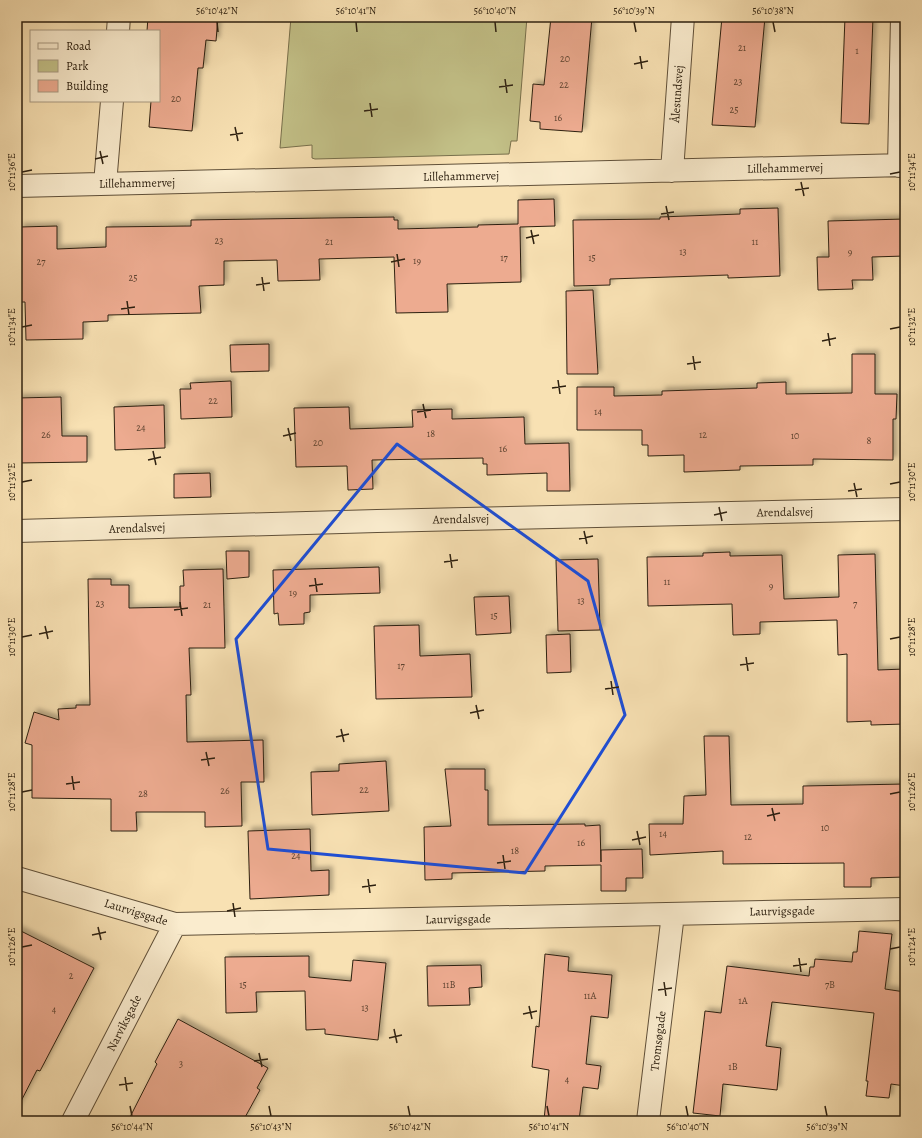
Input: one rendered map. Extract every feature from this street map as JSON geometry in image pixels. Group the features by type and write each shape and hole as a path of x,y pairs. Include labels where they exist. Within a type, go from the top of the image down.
{"street":[{"path":"118,30 119,17"},
{"name":"Ålesundsvej","path":"672,171 683,17"},
{"path":"902,17 902,166"},
{"path":"105,184 112,102"},
{"name":"Lillehammervej","path":"17,186 902,166"},
{"name":"Arendalsvej","path":"17,531 905,509"},
{"name":"Laurvigsgade","path":"17,878 175,924 905,909"},
{"name":"Tromsøgade","path":"648,1121 674,914"},
{"name":"Narviksgade","path":"73,1121 175,924"}],"highlighted area":[{"path":"397,444 588,581 625,715 525,873 268,849 236,639"}],"green space":[{"path":"291,17 527,17 517,141 511,141 509,154 315,159 312,158 312,145 280,148"}],"building":[{"path":"148,17 218,17 216,41 206,40 203,68 198,68 192,131 149,127 151,102 160,102 160,30 147,30"},
{"path":"551,17 592,17 582,132 540,129 540,122 530,121 533,84 544,85"},
{"path":"722,17 765,17 755,127 712,125"},
{"path":"845,17 873,17 869,124 841,123"},
{"path":"554,199 555,226 520,227 521,282 447,284 448,312 396,313 394,257 319,259 320,280 278,281 277,260 224,261 224,285 199,286 201,313 108,315 108,321 83,322 83,339 26,340 25,302 17,302 17,268 21,268 20,227 57,226 57,249 106,247 106,227 191,226 191,220 394,217 394,220 398,220 398,229 478,227 478,225 518,224 518,200"},
{"path":"778,208 780,276 728,278 728,275 610,279 610,285 574,286 573,220 660,219 660,217 740,214 740,209"},
{"path":"905,219 905,256 872,257 873,280 852,280 853,289 818,290 817,257 829,257 828,221"},
{"path":"593,290 598,374 567,374 566,291"},
{"path":"269,344 269,371 231,372 230,345"},
{"path":"852,354 875,354 875,394 897,394 896,419 893,419 893,460 813,459 813,465 740,466 740,470 684,472 684,455 648,456 648,445 642,445 642,430 577,430 577,387 614,387 614,396 662,395 662,391 757,388 757,383 786,382 786,394 852,393"},
{"path":"231,381 232,417 181,419 180,389 191,389 190,383"},
{"path":"61,397 62,436 87,436 87,462 17,463 17,398"},
{"path":"164,405 165,448 115,450 114,407"},
{"path":"349,407 350,429 413,427 412,410 452,409 452,419 524,417 525,444 569,443 570,491 547,491 547,473 487,475 487,464 483,464 483,458 372,460 373,489 348,490 347,466 296,467 294,408"},
{"path":"210,473 211,497 174,498 174,474"},
{"path":"226,551 249,551 249,577 227,579"},
{"path":"730,552 730,556 782,555 784,599 839,597 838,555 875,554 878,670 905,669 905,724 871,725 871,721 847,722 847,654 838,655 837,620 760,622 760,634 733,635 732,604 648,606 647,557 703,556 703,553"},
{"path":"598,559 600,630 558,631 556,560"},
{"path":"379,567 380,593 310,595 310,612 304,613 304,624 279,625 278,613 274,614 273,570"},
{"path":"223,569 225,648 189,648 191,695 186,695 187,742 263,740 264,782 241,782 242,826 205,827 205,812 136,812 137,831 111,831 111,799 32,798 32,745 25,743 34,712 59,720 58,709 76,708 76,705 90,705 88,579 111,579 111,585 129,585 129,608 180,607 180,586 184,586 183,570"},
{"path":"509,596 511,633 476,635 474,597"},
{"path":"419,625 420,656 470,654 472,697 376,699 374,626"},
{"path":"570,634 571,672 547,673 546,635"},
{"path":"704,736 729,736 731,805 803,804 803,786 905,784 905,877 871,878 871,887 844,887 844,863 723,864 723,851 650,855 649,824 683,824 684,796 706,795"},
{"path":"386,761 389,811 312,815 311,772 339,771 339,764"},
{"path":"445,769 485,769 485,790 488,790 488,825 600,825 601,862 601,850 642,849 643,878 626,878 626,891 601,891 601,865 545,866 545,871 452,873 452,879 425,880 424,827 451,826"},
{"path":"310,829 311,871 329,870 329,895 250,899 248,831"},
{"path":"17,929 94,968 40,1071 37,1070 17,1109"},
{"path":"859,931 892,934 885,989 905,992 905,1086 891,1084 889,1098 866,1096 868,1081 866,1081 874,1013 772,1002 766,1046 781,1048 777,1090 723,1084 720,1116 693,1113 705,1011 721,1013 727,966 809,976 810,967 814,967 815,959 852,962 853,952 857,952"},
{"path":"545,954 569,957 568,971 612,975 608,1018 591,1016 586,1064 601,1066 598,1089 583,1087 579,1121 544,1120 549,1070 532,1067 536,1026 539,1027"},
{"path":"309,956 309,977 351,981 353,960 386,963 378,1040 325,1034 325,1029 306,1030 305,991 256,992 257,1012 226,1013 225,957"},
{"path":"481,965 482,987 469,988 470,1005 428,1006 427,966"},
{"path":"178,1019 268,1068 257,1088 260,1090 243,1121 128,1121 157,1064 155,1062"}]}
